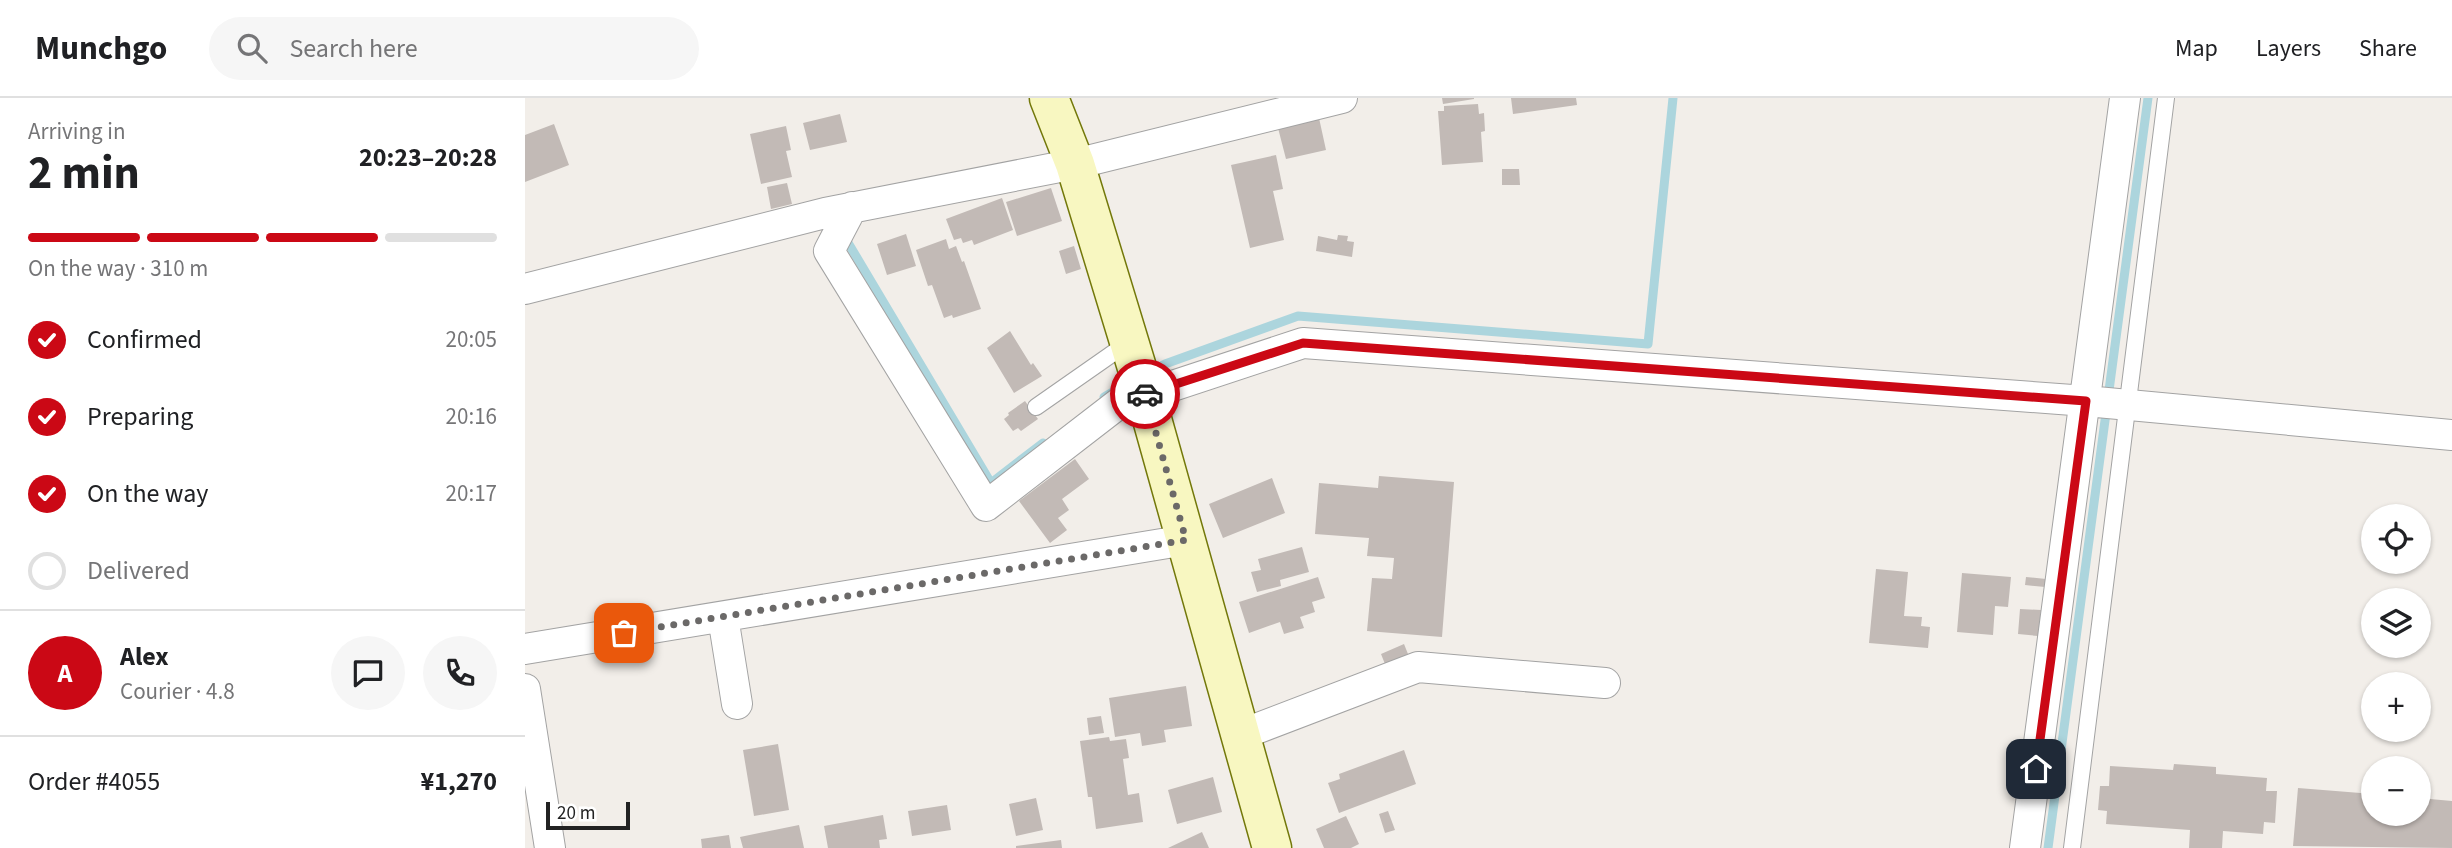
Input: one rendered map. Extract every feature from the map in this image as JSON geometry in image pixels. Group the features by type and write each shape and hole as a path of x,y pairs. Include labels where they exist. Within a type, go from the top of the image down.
{"street":[{"path":"1049,98 1075,164 1145,394 1272,848"},
{"path":"525,289 825,212 1075,164 1302,103 1342,98"},
{"path":"2025,848 2125,98"},
{"path":"852,208 829,251 986,506 1118,404 1303,343 2086,401 2452,435"},
{"path":"525,649 1186,540"},
{"path":"723,617 737,704"},
{"path":"1240,735 1418,667 1605,683"},
{"path":"525,689 550,848"}],"lane":[{"path":"2072,848 2167,98"},
{"path":"1036,407 1129,342"}],"building":[{"path":"1442,98 1474,98 1474,99 1443,104"},
{"path":"1511,98 1576,98 1577,105 1513,114"},
{"path":"1478,104 1479,114 1484,113 1485,131 1481,132 1483,162 1442,165 1438,111 1444,111 1444,106"},
{"path":"840,114 847,142 810,150 803,123"},
{"path":"1319,118 1326,150 1286,159 1278,128"},
{"path":"554,124 569,165 525,182 525,135"},
{"path":"786,126 791,150 786,151 792,177 761,184 750,134"},
{"path":"1276,155 1283,189 1273,191 1284,240 1250,248 1231,165"},
{"path":"1502,169 1519,169 1520,185 1502,185"},
{"path":"787,183 792,204 771,209 767,187"},
{"path":"1051,188 1062,221 1017,236 1006,202"},
{"path":"1002,198 1013,230 974,245 972,240 963,243 961,238 954,240 946,219"},
{"path":"906,234 916,266 887,275 877,244"},
{"path":"1338,235 1348,236 1347,241 1354,242 1352,257 1316,251 1318,236 1337,240"},
{"path":"946,239 949,249 956,246 962,262 964,261 981,309 953,318 952,315 944,318 932,285 928,286 916,250"},
{"path":"1074,246 1081,269 1066,274 1059,251"},
{"path":"1010,331 1031,365 1033,363 1042,376 1014,393 987,348"},
{"path":"1025,401 1038,419 1021,431 1018,428 1013,431 1004,419"},
{"path":"1075,459 1089,479 1062,499 1069,510 1058,518 1067,530 1050,543 1019,501"},
{"path":"1379,476 1454,482 1442,637 1367,631 1372,578 1392,579 1394,558 1367,556 1369,538 1315,534 1319,483 1378,488"},
{"path":"1272,478 1285,513 1223,538 1209,504"},
{"path":"1302,547 1309,572 1280,580 1281,586 1257,592 1251,572 1261,570 1258,559"},
{"path":"1876,569 1908,572 1904,616 1922,617 1921,626 1930,627 1928,648 1869,643"},
{"path":"1962,573 2011,577 2008,607 1995,606 1993,635 1957,632"},
{"path":"1318,577 1325,598 1312,602 1315,612 1300,617 1304,628 1284,634 1280,622 1249,633 1239,602"},
{"path":"2026,577 2046,579 2045,587 2025,585"},
{"path":"2020,609 2041,610 2038,636 2018,634"},
{"path":"1404,644 1408,654 1385,664 1381,654"},
{"path":"1186,686 1192,726 1164,730 1166,742 1142,746 1140,733 1115,737 1109,698"},
{"path":"1101,716 1104,733 1089,735 1087,718"},
{"path":"1109,737 1110,741 1126,739 1129,758 1123,759 1128,795 1139,793 1143,822 1096,829 1092,797 1088,797 1080,741"},
{"path":"778,744 789,810 754,816 743,750"},
{"path":"1404,750 1416,784 1339,813 1328,783 1340,779 1339,774"},
{"path":"2174,764 2216,767 2216,774 2267,778 2266,791 2277,791 2275,823 2264,822 2263,834 2223,831 2222,848 2189,848 2190,830 2106,824 2107,811 2098,810 2100,786 2109,786 2110,766 2173,770"},
{"path":"1213,777 1222,812 1177,824 1168,790"},
{"path":"2298,788 2361,793 2361,826 2431,826 2431,799 2452,801 2452,848 2293,846"},
{"path":"1036,798 1043,830 1016,836 1009,804"},
{"path":"947,805 951,830 912,836 908,811"},
{"path":"1388,811 1395,830 1385,833 1379,814"},
{"path":"883,815 887,839 879,840 880,848 828,848 824,826"},
{"path":"1346,816 1359,844 1351,848 1324,848 1316,829"},
{"path":"799,825 804,848 743,848 740,837"},
{"path":"1202,832 1209,848 1168,848"},
{"path":"729,835 731,848 702,848 701,839"},
{"path":"1061,840 1062,848 1016,848 1016,846"}],"waterway":[{"path":"1147,373 1298,316 1648,344 1673,98"},
{"path":"2048,848 2148,98"},
{"path":"842,236 991,483 1043,443"},
{"path":"1104,397 1131,381"}],"way so far":[{"path":"624,633 1186,540 1145,394"}],"route":[{"path":"1145,394 1303,343 2086,401 2036,769"}]}
